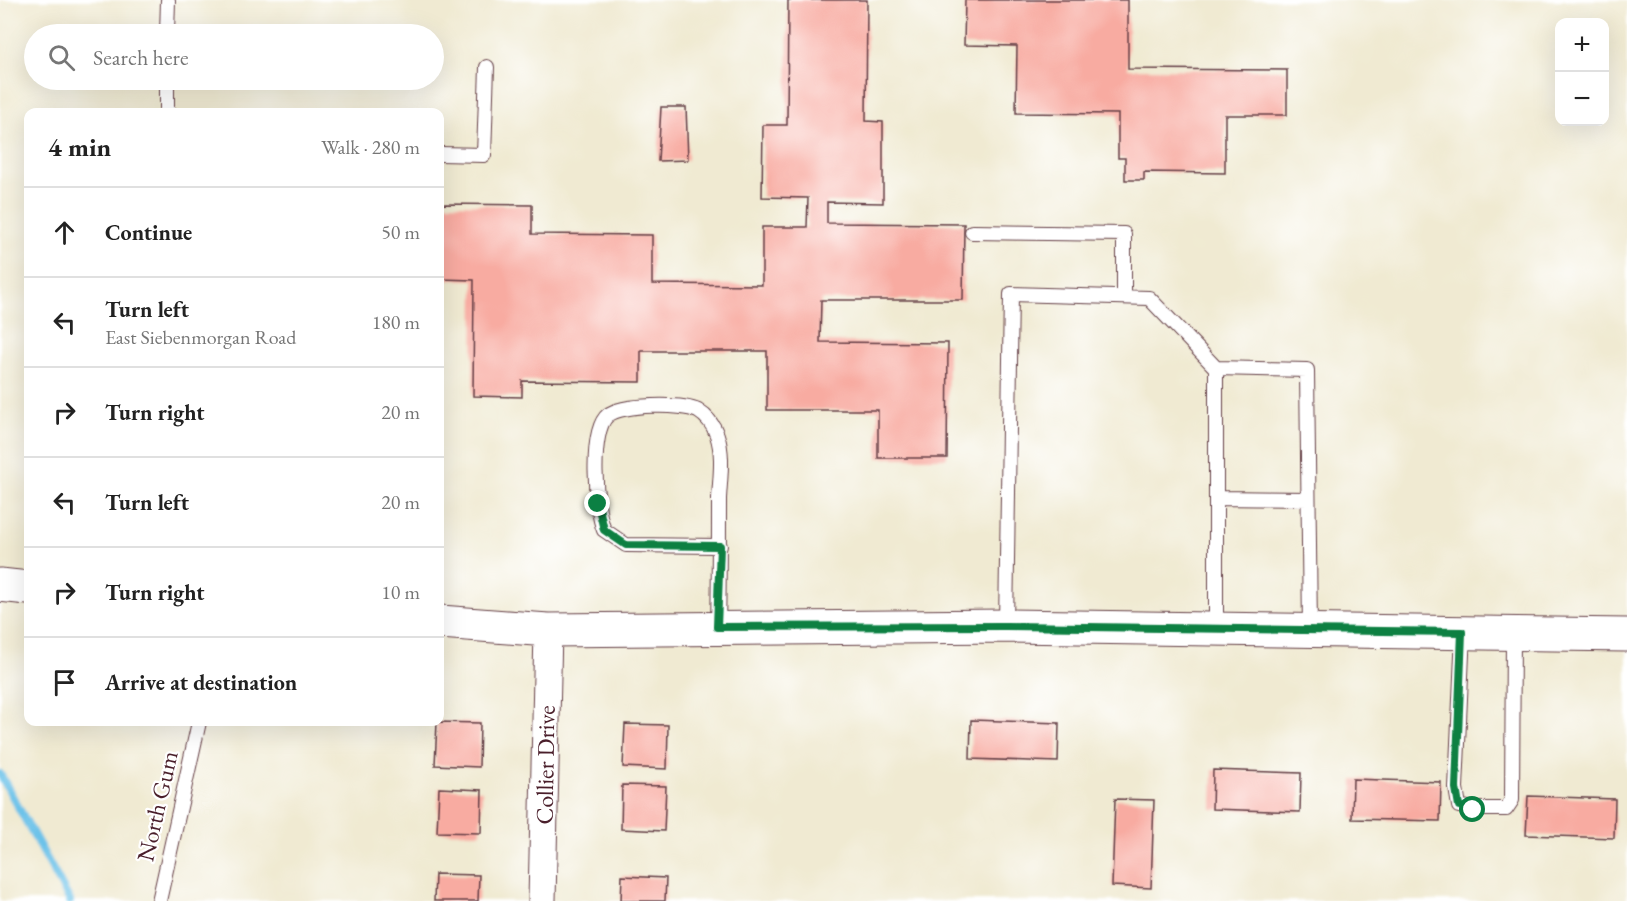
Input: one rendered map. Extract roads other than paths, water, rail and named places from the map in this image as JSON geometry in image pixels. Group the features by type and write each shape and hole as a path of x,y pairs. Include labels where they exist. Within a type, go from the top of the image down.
{"street":[{"path":"0,585 24,588"},
{"path":"444,621 548,630 1006,626 1627,635"},
{"name":"Collier Drive","path":"542,901 548,630"}],"lane":[{"path":"167,24 168,0"},
{"path":"444,154 484,154 487,67"},
{"path":"167,90 167,108"},
{"path":"972,232 1124,234 1124,297"},
{"path":"1006,626 1011,294 1149,298 1216,368 1216,629"},
{"path":"1216,368 1307,370 1310,631"},
{"path":"717,627 720,546 722,457 710,419 686,407 628,407 610,413 604,419 596,461 597,495 604,530 626,545 720,546"},
{"path":"1216,498 1308,499"},
{"path":"1462,632 1456,788 1459,806 1473,810 1506,809 1512,800 1513,633"},
{"name":"North Gum","path":"159,901 198,726"}],"waterway":[{"path":"0,774 70,901"}]}
